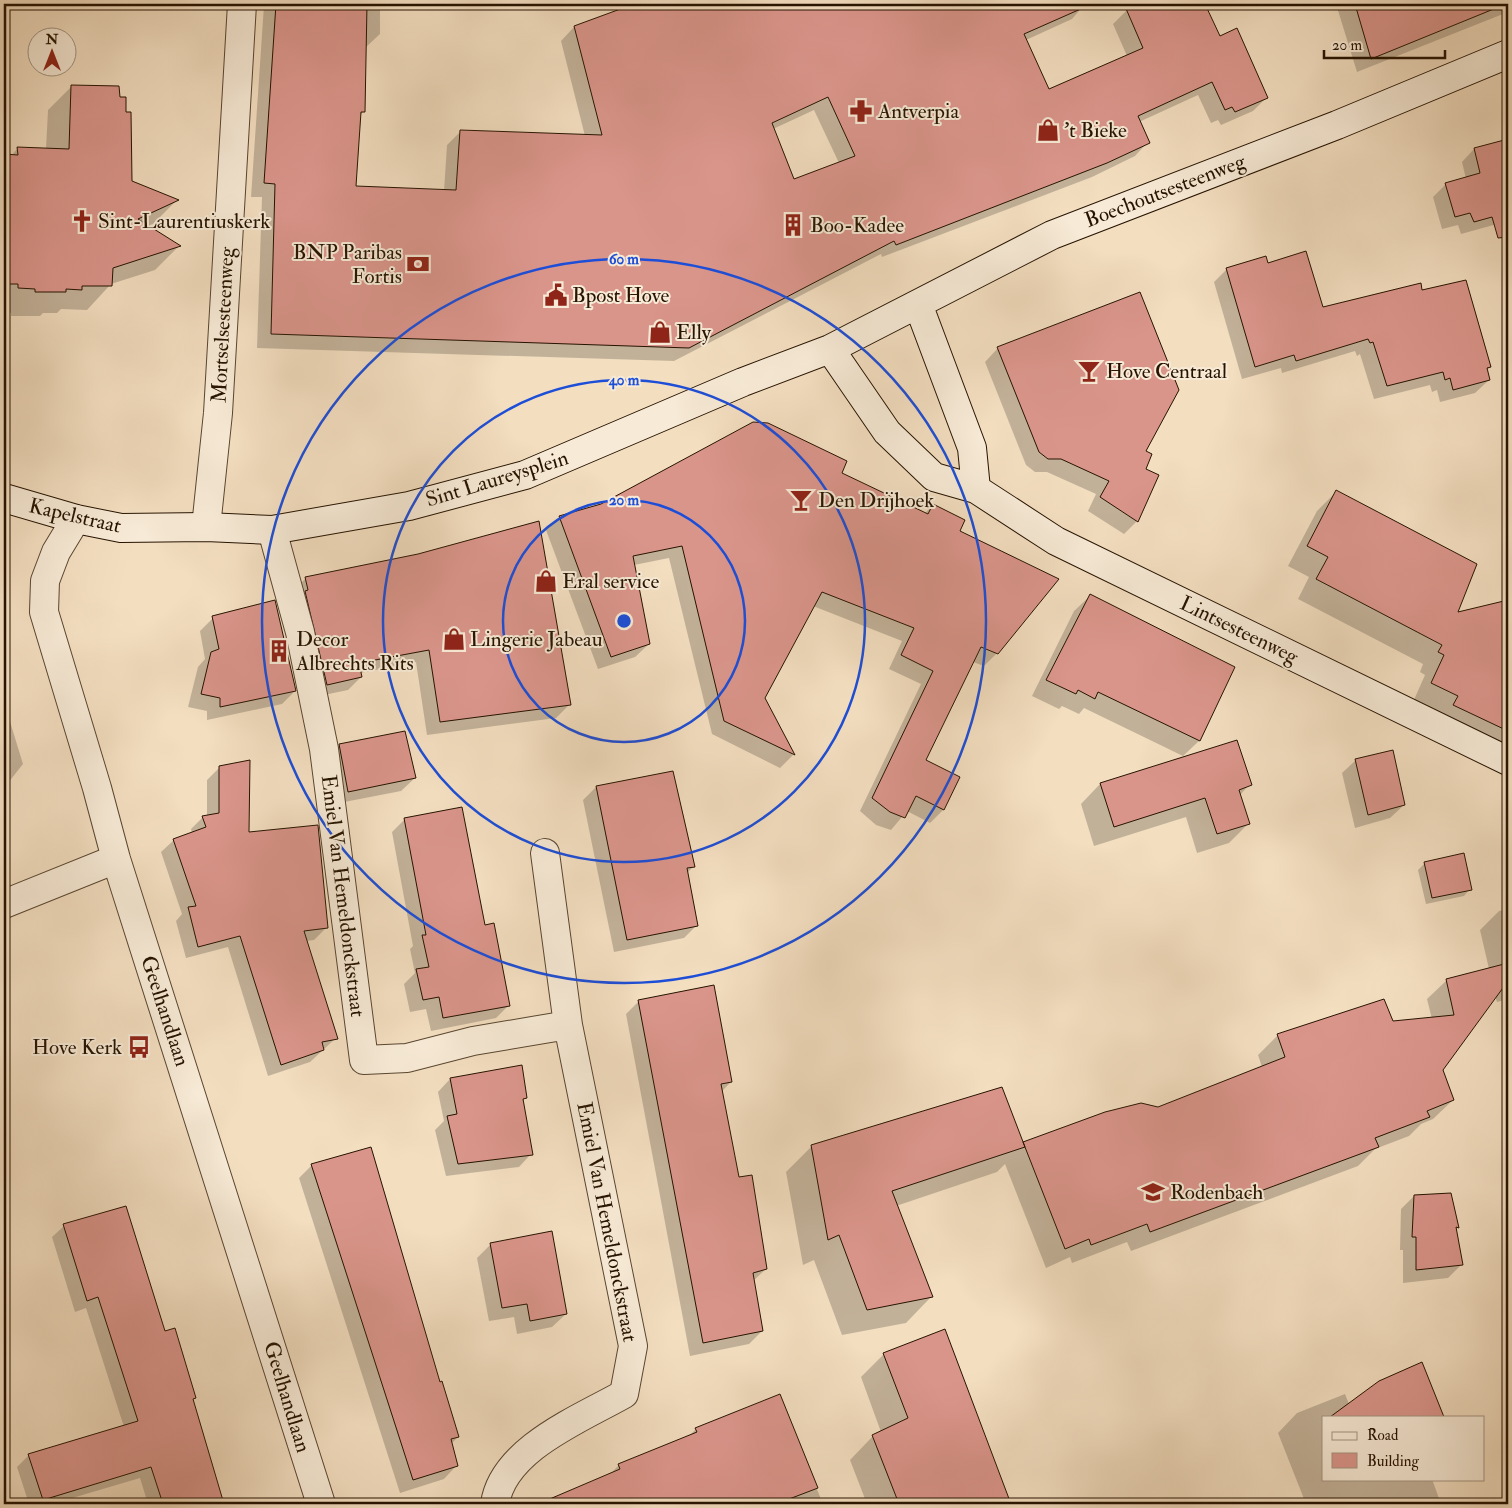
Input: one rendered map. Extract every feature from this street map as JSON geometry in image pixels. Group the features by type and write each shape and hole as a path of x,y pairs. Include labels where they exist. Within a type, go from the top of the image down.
{"street":[{"name":"Mortselsesteenweg","path":"206,527 218,413 242,4"},
{"name":"Boechoutsesteenweg","path":"830,349 1052,235 1337,125 1508,54"},
{"path":"918,304 972,448 976,489"},
{"name":"Sint Laureysplein","path":"206,527 272,530 409,506 525,475 743,382 830,349"},
{"name":"Lintsesteenweg","path":"830,349 887,432 934,477 976,489 1056,541 1508,761"},
{"name":"Kapelstraat","path":"4,498 76,519 121,528 206,527"},
{"name":"Geelhandlaan","path":"76,519 56,552 45,582 44,612 97,788 116,859 320,1504"},
{"name":"Emiel Van Hemeldonckstraat","path":"272,530 300,632 324,749 364,1060 407,1058 473,1041 568,1025"},
{"name":"Emiel Van Hemeldonckstraat","path":"495,1504 510,1467 536,1444 624,1394 633,1346 568,1025 545,853"},
{"path":"4,904 116,859"}],"building":[{"path":"276,4 367,4 365,112 361,112 356,186 456,190 460,130 602,135 574,26 634,4 1092,4 1024,34 1049,89 1143,48 1124,4 1205,4 1220,36 1237,28 1268,98 1235,112 1232,107 1225,110 1212,82 1138,116 1150,143 1107,163 896,245 894,241 689,348 271,334 275,184 264,183","holes":["828,97 855,156 794,179 772,123"]},
{"path":"1355,4 1506,4 1371,59"},
{"name":"Sint-Laurentiuskerk","path":"71,85 119,86 120,97 126,97 126,112 131,112 132,181 179,200 138,219 181,246 113,268 112,286 82,286 82,290 66,289 66,292 35,292 35,289 18,288 18,284 4,284 4,154 18,155 17,147 69,149"},
{"path":"1508,139 1508,237 1498,238 1492,217 1474,222 1470,213 1455,217 1445,183 1480,173 1474,148"},
{"path":"1306,251 1323,307 1421,283 1422,290 1466,280 1491,367 1487,368 1490,380 1453,390 1450,378 1445,380 1443,372 1387,386 1373,342 1370,343 1368,339 1296,361 1294,355 1255,367 1226,268 1266,256 1268,263"},
{"name":"Hove Centraal","path":"1140,292 1179,390 1146,451 1152,454 1146,469 1159,475 1138,522 1100,497 1109,481 1061,459 1048,459 1039,452 997,347"},
{"path":"753,422 768,423 847,461 842,473 928,514 933,504 965,520 960,531 1059,579 998,654 981,647 926,760 960,777 944,810 916,796 905,818 890,812 872,798 933,671 901,655 914,628 822,592 765,698 795,755 724,721 682,546 633,556 650,644 611,657 559,516 601,504"},
{"path":"1336,490 1477,564 1458,612 1508,600 1508,731 1453,705 1458,696 1431,683 1444,655 1438,652 1442,645 1316,579 1328,557 1307,546"},
{"path":"539,521 571,705 440,722 429,650 359,663 362,677 327,685 305,591 308,590 305,577 418,554"},
{"path":"1090,594 1235,667 1200,741 1098,692 1095,699 1078,690 1076,694 1046,680"},
{"path":"275,600 296,691 220,707 220,698 201,694 211,652 219,649 212,616"},
{"path":"405,731 416,778 348,792 339,744"},
{"path":"1237,740 1252,785 1239,790 1250,824 1217,834 1205,798 1114,827 1100,783"},
{"path":"1393,750 1405,805 1368,815 1355,759"},
{"path":"250,760 249,832 318,825 328,928 304,931 338,1039 322,1042 324,1050 281,1065 240,936 198,947 188,907 196,906 173,839 206,827 202,816 219,813 219,766"},
{"path":"673,771 695,867 687,868 698,926 627,940 596,786"},
{"path":"462,807 485,925 494,923 510,1006 443,1018 439,997 423,1000 416,969 429,967 422,935 426,935 404,818"},
{"path":"1464,853 1472,890 1432,898 1424,862"},
{"path":"1508,963 1508,981 1443,1070 1454,1100 1427,1111 1430,1117 1375,1138 1379,1147 1150,1232 1147,1224 1091,1245 1089,1239 1065,1249 1023,1142 1105,1112 1141,1103 1158,1107 1285,1057 1277,1034 1384,999 1393,1021 1454,1015 1446,979"},
{"path":"714,985 732,1082 721,1084 739,1177 752,1175 767,1269 753,1273 763,1331 703,1343 638,1000"},
{"path":"522,1065 527,1098 523,1099 533,1155 458,1164 447,1116 457,1114 450,1078"},
{"path":"1002,1087 1025,1147 892,1191 933,1297 867,1310 839,1235 828,1240 811,1145"},
{"path":"371,1147 440,1382 442,1381 459,1437 451,1439 458,1466 413,1480 311,1164"},
{"path":"1451,1193 1459,1228 1456,1227 1463,1265 1416,1270 1416,1237 1412,1237 1414,1195"},
{"path":"126,1206 165,1331 175,1328 196,1398 193,1399 224,1504 163,1504 151,1467 43,1500 28,1454 138,1421 98,1297 87,1301 63,1224"},
{"path":"552,1231 567,1314 530,1321 527,1304 502,1308 490,1243"},
{"path":"945,1329 1011,1504 899,1504 872,1435 908,1418 883,1353"},
{"path":"1422,1362 1444,1416 1331,1416 1379,1381"},
{"path":"780,1394 818,1488 776,1504 538,1504 620,1469 618,1464 697,1432 695,1428"}],"place":[{"name":"Antverpia","path":"861,111"},
{"name":"'t Bieke","path":"1048,130"},
{"name":"Sint-Laurentiuskerk","path":"82,221"},
{"name":"Boo-Kadee","path":"793,225"},
{"name":"BNP Paribas Fortis","path":"418,264"},
{"name":"Bpost Hove","path":"556,295"},
{"name":"Elly","path":"660,332"},
{"name":"Hove Centraal","path":"1089,371"},
{"name":"Den Drijhoek","path":"801,500"},
{"name":"Eral service","path":"546,581"},
{"name":"Lingerie Jabeau","path":"454,639"},
{"name":"Decor Albrechts Rits","path":"279,651"},
{"name":"Hove Kerk","path":"139,1047"},
{"name":"Rodenbach","path":"1153,1192"}]}
